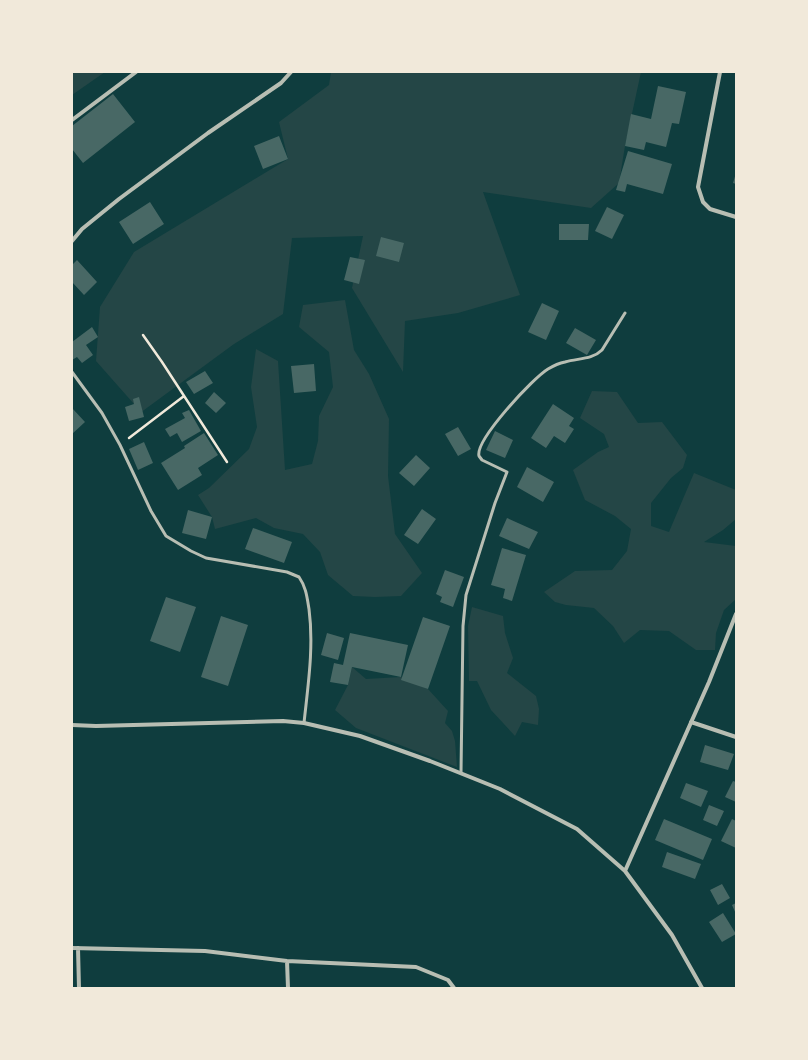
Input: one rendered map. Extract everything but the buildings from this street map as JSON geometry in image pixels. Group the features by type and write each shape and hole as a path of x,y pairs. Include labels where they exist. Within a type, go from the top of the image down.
{"street":[{"path":"72,120 136,72"},
{"path":"72,241 82,229 120,199 208,133 280,83 291,72"},
{"path":"720,72 698,187 703,202 710,209 736,217"},
{"path":"625,871 709,682 736,614"},
{"path":"72,725 96,726 283,721 304,723 360,736 500,788 577,829 625,871 672,935 702,988"},
{"path":"691,722 736,737"},
{"path":"72,948 205,951 287,961 416,967 448,980 454,988"},
{"path":"78,948 79,988"},
{"path":"287,961 288,988"}],"lane":[{"path":"461,773 463,626 466,595 495,504 507,472 482,460 478,456 479,450 499,418 537,378 549,369 565,362 590,358 599,354 625,312"},
{"path":"72,372 102,413 120,445 151,511 166,536 191,552 206,558 287,572 299,577 306,593 311,627 312,652 304,723"}],"path":[{"path":"143,335 227,462"},
{"path":"120,445 184,396"}],"shaded area":[{"path":"72,72 105,72 72,95"},
{"path":"331,72 641,72 625,146 619,183 591,208 483,192 520,295 458,313 405,321 403,372 352,288 363,236 292,238 283,314 234,344 140,413 134,404 96,361 100,307 134,252 288,159 279,122 329,85"},
{"path":"345,300 354,350 369,374 389,419 388,476 395,534 422,573 401,596 353,596 328,575 320,552 303,534 274,528 256,518 215,529 212,517 198,495 209,488 249,449 257,427 251,387 256,349 278,361 285,470 312,464 318,441 319,416 333,387 329,352 299,327 303,305"},
{"path":"592,391 617,392 638,423 662,422 687,455 683,468 671,478 651,503 651,526 669,532 694,473 736,490 736,519 723,530 704,542 736,546 736,599 724,610 716,633 715,650 696,650 669,631 640,630 624,643 613,626 594,608 566,605 555,602 544,592 575,571 612,570 627,551 631,529 615,516 585,500 573,470 598,452 609,447 604,434 580,418"},
{"path":"472,607 503,616 505,633 513,658 507,673 536,696 539,709 538,725 522,722 515,736 491,710 477,681 469,681 468,626"},
{"path":"352,667 366,679 401,677 428,689 448,711 445,723 452,731 455,741 457,767 356,728 335,710 348,685"}]}
